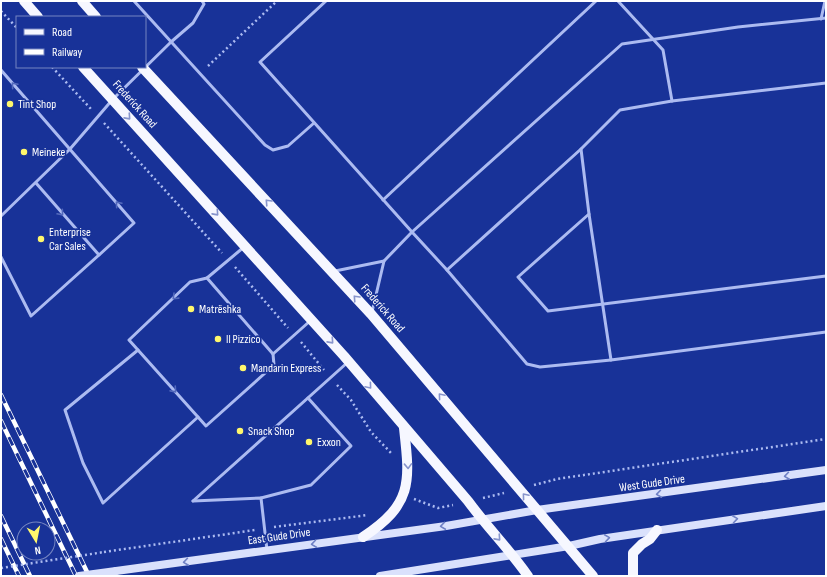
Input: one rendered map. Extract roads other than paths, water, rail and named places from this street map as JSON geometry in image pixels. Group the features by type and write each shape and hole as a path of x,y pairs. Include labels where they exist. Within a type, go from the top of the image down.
{"main road":[{"path":"24,1 37,16"},
{"path":"82,1 95,16"},
{"name":"Frederick Road","path":"85,68 349,361 404,428 513,555 528,576"},
{"name":"Frederick Road","path":"143,68 371,314 593,576"},
{"path":"363,537 380,525 390,515 404,494 408,474 404,428"},
{"name":"West Gude Drive","path":"482,520 537,510 826,470"},
{"path":"380,576 569,546 600,539 657,530 826,506"},
{"name":"East Gude Drive","path":"80,576 482,520"},
{"path":"633,576 633,553 642,544 650,539 657,530"}],"lane":[{"path":"134,1 265,145 273,150 288,146 314,123"},
{"path":"146,65 193,23 203,2 208,1"},
{"path":"326,1 260,62 383,200 448,270 528,364 540,367 611,360 826,332"},
{"path":"383,200 596,1"},
{"path":"618,1 663,50 672,101"},
{"path":"821,19 825,1"},
{"path":"371,314 384,262 412,232 622,44 738,27 826,18"},
{"path":"1,216 36,184 70,149 113,99 143,68"},
{"path":"1,70 134,223 31,316 1,257"},
{"path":"448,270 581,149 620,110 672,101 826,83"},
{"path":"581,149 589,214 611,360"},
{"path":"36,184 99,256"},
{"path":"589,214 518,277 548,311 826,276"},
{"path":"207,278 273,354 274,365 206,426 129,340 190,282 207,278 245,246"},
{"path":"332,272 384,262"},
{"path":"273,354 312,319"},
{"path":"138,350 66,410 83,463 103,502 198,417"},
{"path":"308,398 351,446 311,485 261,498 192,501 349,361"},
{"path":"261,498 267,550"}],"railway":[{"path":"1,395 89,576"},
{"path":"1,421 76,576"},
{"path":"1,516 30,576"},
{"path":"1,539 19,576"}],"place":[{"name":"Tint Shop","path":"10,104"},
{"name":"Meineke","path":"24,152"},
{"name":"Enterprise Car Sales","path":"41,239"},
{"name":"Matrëshka","path":"191,309"},
{"name":"Il Pizzico","path":"218,339"},
{"name":"Mandarin Express","path":"243,368"},
{"name":"Snack Shop","path":"240,431"},
{"name":"Exxon","path":"309,442"}]}
